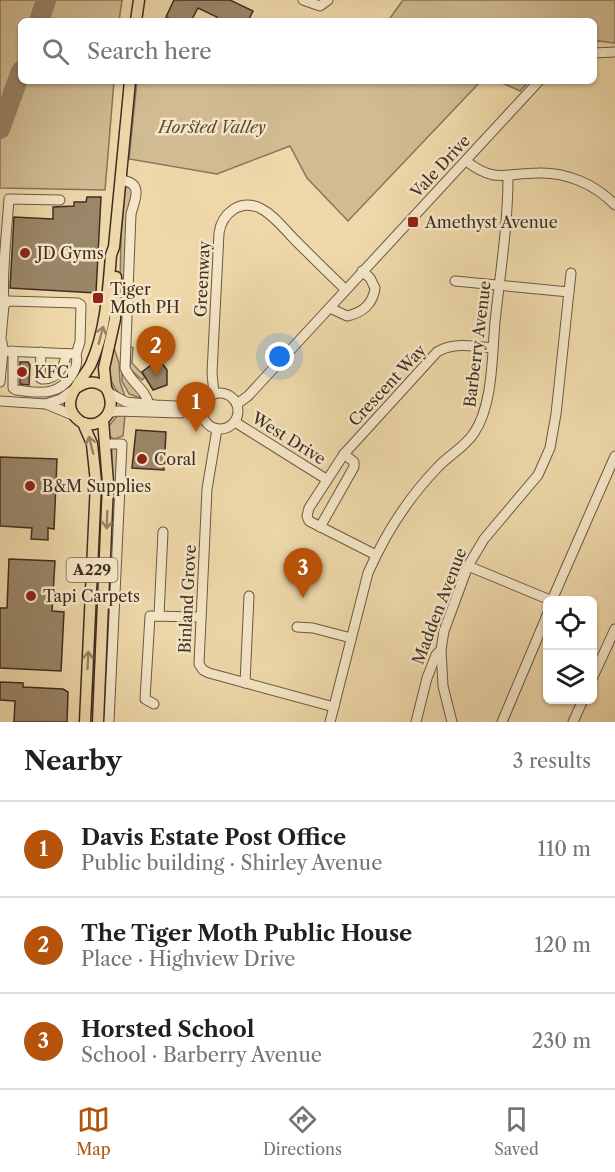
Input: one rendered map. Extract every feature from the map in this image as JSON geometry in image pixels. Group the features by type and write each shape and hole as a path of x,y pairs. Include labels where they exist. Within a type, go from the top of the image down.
{"main road":[{"path":"136,18 139,0"},
{"name":"A229","path":"85,722 96,482 92,444 70,403 76,388 90,366 102,333 107,306 111,255 114,247 130,84"},
{"name":"A229","path":"98,722 108,483 105,444 106,417 111,403 107,391 105,366 115,319 116,256 114,247"},
{"path":"76,388 93,382 107,391"},
{"path":"79,419 95,424 106,417"}],"street":[{"path":"303,0 320,6 328,0"},
{"path":"597,53 615,52"},
{"name":"Vale Drive","path":"237,404 248,396 536,84"},
{"path":"466,160 488,174 508,177 536,173 567,176 599,191 615,205"},
{"name":"Barberry Avenue","path":"330,722 368,573 376,555 406,502 440,465 474,434 486,406 507,210 508,177"},
{"path":"121,180 132,184 137,196 131,214 125,368 128,375 140,387 145,401"},
{"path":"0,382 5,348 5,303 3,299 9,199 60,200"},
{"name":"Greenway","path":"214,394 212,373 219,233 223,219 229,212 249,205 267,213 345,289"},
{"path":"330,308 347,316 359,313 371,302 375,288 370,278 362,272"},
{"name":"Madden Avenue","path":"416,722 427,678 436,655 441,650 444,631 468,566 484,539 538,475 545,462 553,435 571,273"},
{"path":"455,281 569,292"},
{"path":"5,303 10,300 80,304 80,338 65,364 50,379 40,378 41,352"},
{"name":"Crescent Way","path":"320,527 309,521 307,516 309,508 326,479 344,454 437,352 454,345 492,348"},
{"path":"5,348 71,354"},
{"path":"5,348 13,388 16,390 43,392 58,388 74,373 77,364 71,354"},
{"path":"46,404 61,399 76,388"},
{"path":"107,391 123,401 145,401 195,407 214,394 227,394 237,404 238,415 235,422 225,429 217,429 207,424 202,415 204,402"},
{"path":"0,400 46,404 79,419"},
{"path":"106,417 119,411 202,415"},
{"name":"West Drive","path":"235,422 326,479"},
{"name":"Binland Grove","path":"217,429 208,480 199,664 203,670 333,707"},
{"path":"105,444 122,444 109,722"},
{"path":"344,454 354,462 354,468 320,527 376,555"},
{"path":"553,596 615,456"},
{"path":"159,615 163,532"},
{"path":"468,566 543,597"},
{"path":"245,683 249,596"},
{"path":"154,704 145,699 148,619 150,616 159,615 201,617"},
{"path":"502,722 543,625"},
{"path":"297,627 313,628 351,638"},
{"path":"597,668 615,629"},
{"path":"441,650 443,686 452,722"},
{"path":"573,722 581,704"}],"green space":[{"path":"0,0 122,0 119,18 18,18 18,84 114,84 105,190 0,188"},
{"path":"403,0 615,0 615,43 597,42 597,18 390,18"},
{"name":"Horsted Valley","path":"137,84 478,84 348,221 307,178 290,146 217,174 129,159"},
{"path":"505,84 526,84 520,91"},
{"path":"129,185 133,190 125,285 120,285 125,189"},
{"path":"130,346 133,348 132,363 145,377 142,380 130,369"},
{"path":"114,348 119,363 120,382 126,399 119,394 110,376"},
{"path":"122,360 140,398 129,394 122,381"},
{"path":"118,415 125,415 123,436 114,439 108,435 108,427"},
{"path":"112,448 118,449 106,705 103,706"},
{"path":"100,490 105,490 95,704 90,704"}],"building":[{"path":"174,0 230,0 253,11 250,18 216,18 198,8 193,18 166,17"},
{"path":"87,197 101,197 96,293 10,288 14,217 53,219 53,207 74,206 74,202 86,202"},
{"path":"159,359 167,370 167,385 153,390 142,372"},
{"path":"20,362 28,362 30,365 29,385 20,384"},
{"path":"136,430 166,432 164,470 132,468"},
{"path":"0,457 57,459 54,529 48,528 48,540 31,539 32,528 0,526"},
{"path":"9,559 55,561 52,611 64,612 61,671 0,668 0,608 7,608"},
{"path":"0,682 23,683 23,687 63,689 68,692 67,722 14,722 15,701 0,700"}],"taxiway":[{"path":"40,18 46,0"},
{"path":"0,129 18,79"}],"place":[{"name":"Amethyst Avenue","path":"413,222"},
{"name":"JD Gyms","path":"25,253"},
{"name":"Tiger Moth PH","path":"98,298"},
{"name":"KFC","path":"22,372"},
{"name":"The Tiger Moth Public House","path":"156,376"},
{"name":"Davis Estate Post Office","path":"196,432"},
{"name":"Coral","path":"142,459"},
{"name":"B&M Supplies","path":"30,486"},
{"name":"Tapi Carpets","path":"31,596"},
{"name":"Horsted School","path":"303,598"}]}
